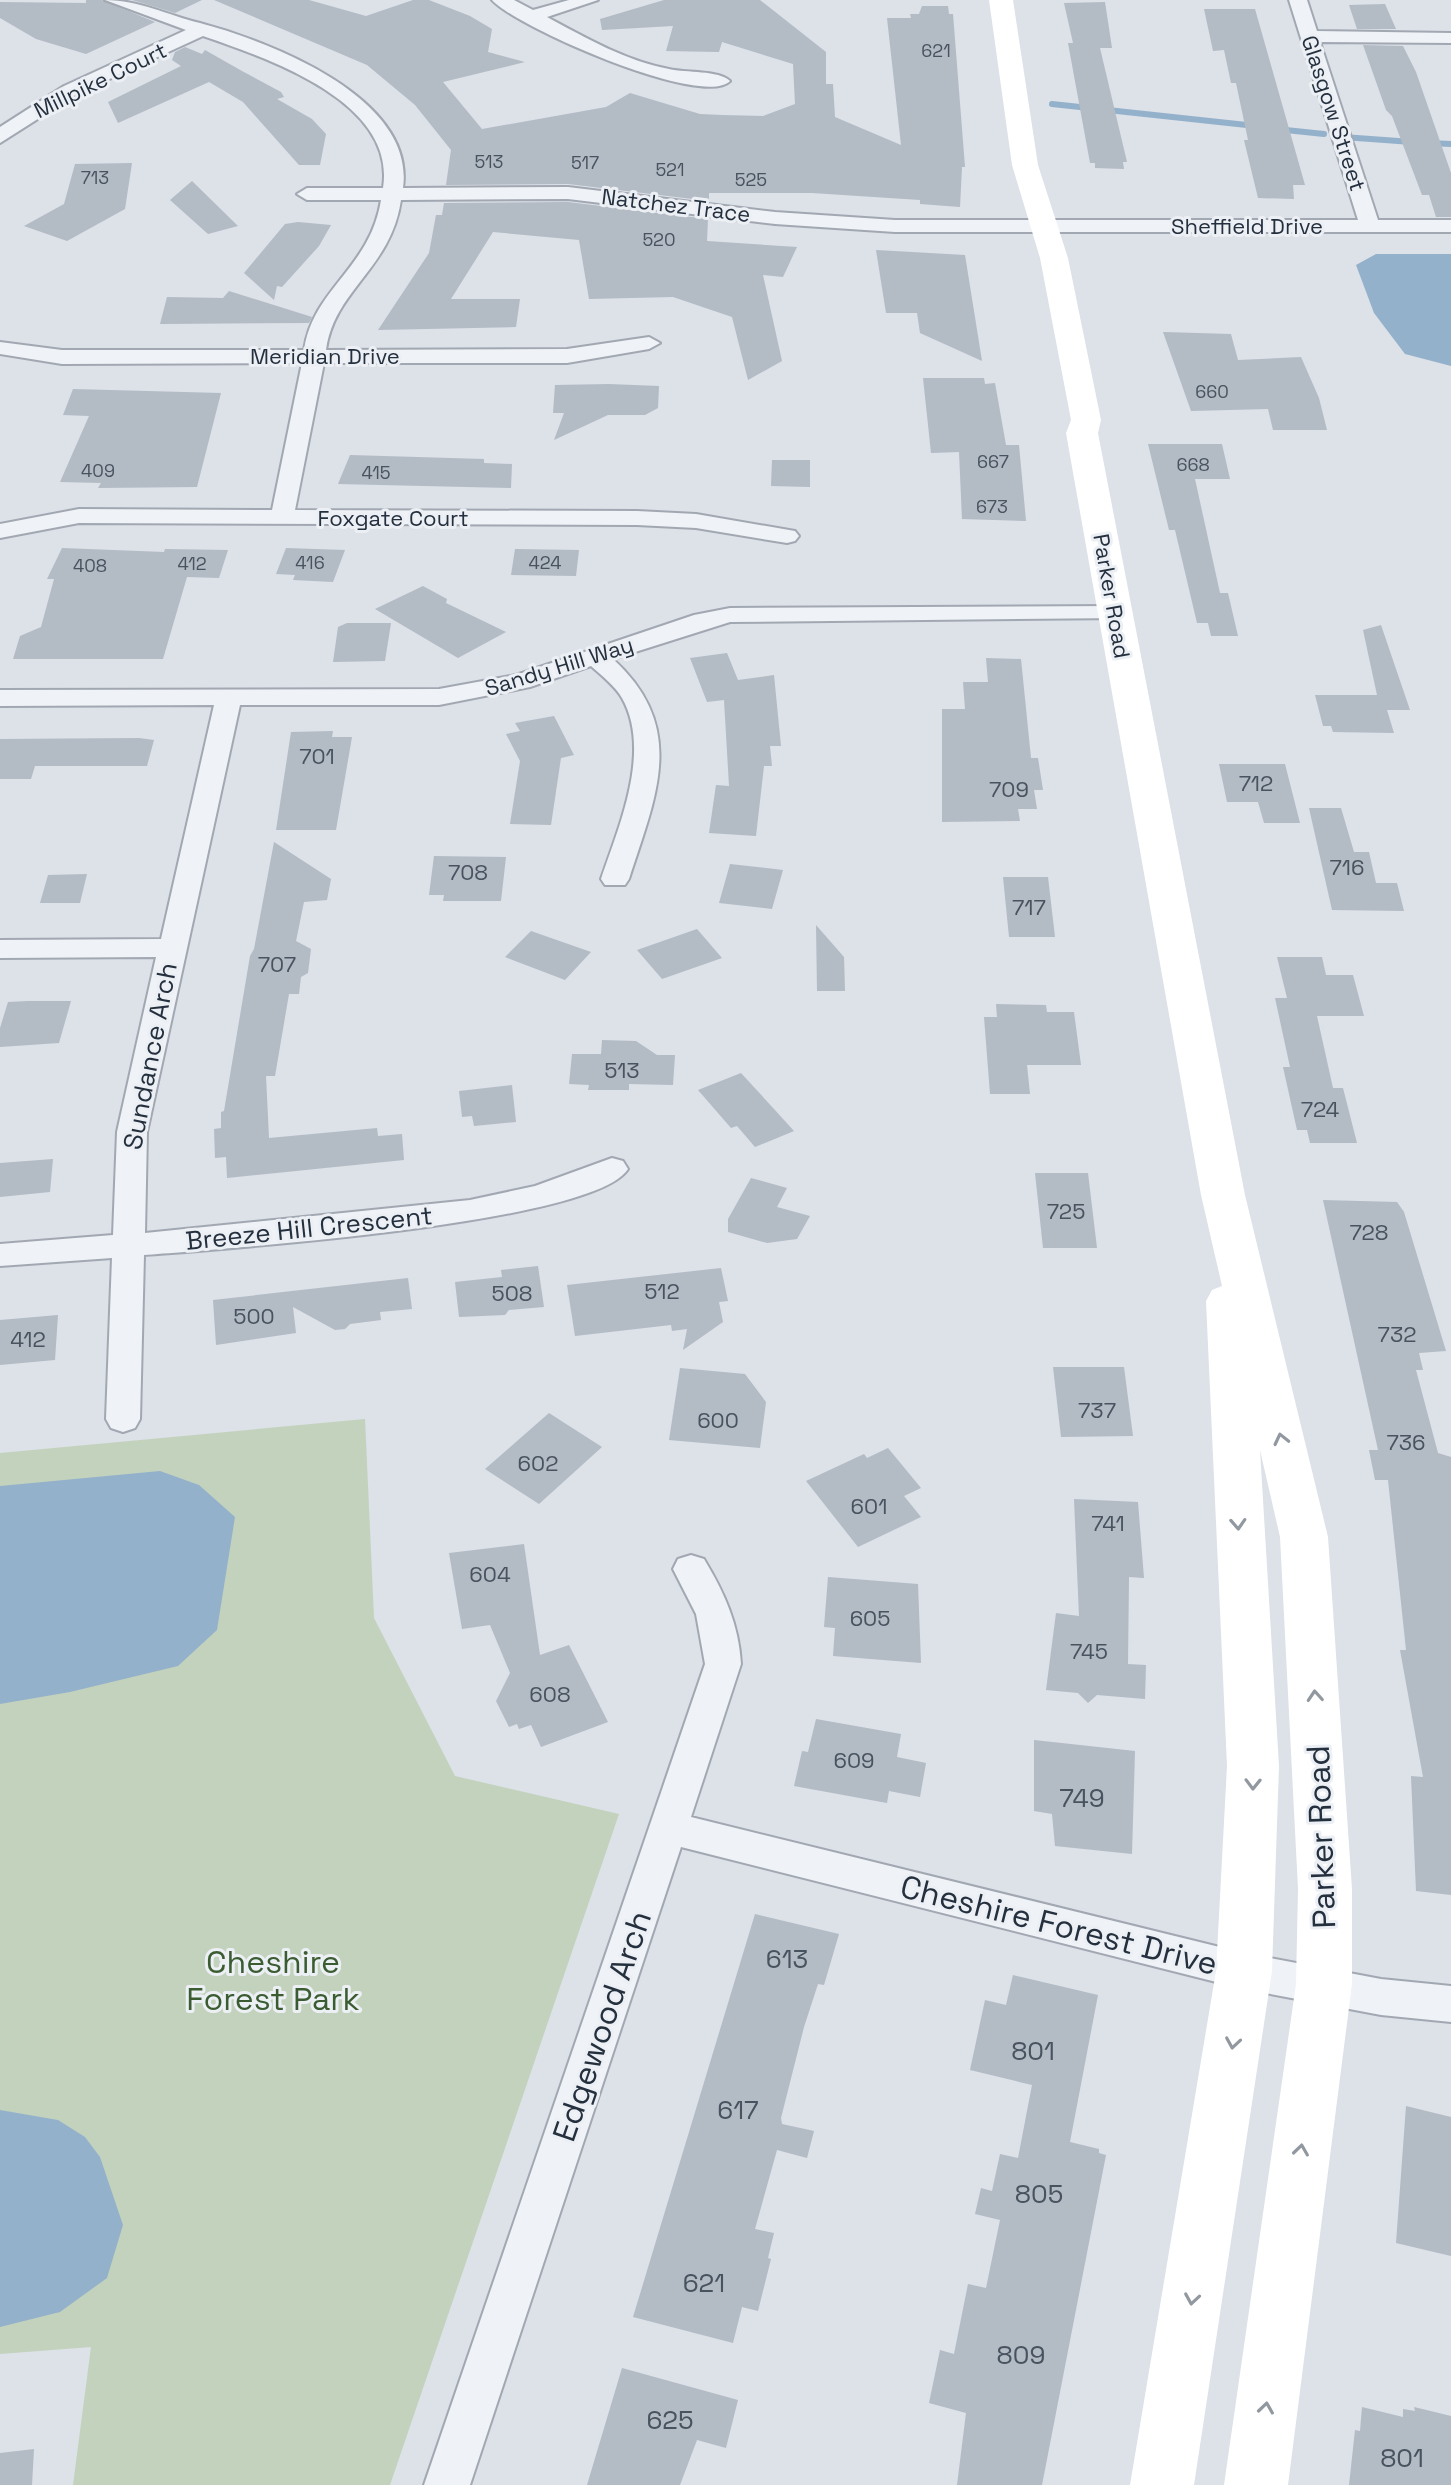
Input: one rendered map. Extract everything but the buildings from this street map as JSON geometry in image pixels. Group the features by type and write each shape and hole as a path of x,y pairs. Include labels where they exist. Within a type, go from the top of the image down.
{"street":[{"path":"114,0 286,58 351,99 373,123 388,149 395,192 381,238 322,322 282,517"},
{"path":"501,0 629,65 672,78 721,81"},
{"path":"532,16 589,0"},
{"name":"Parker Road","path":"1001,0 1022,150 1054,258 1086,420 1082,433 1223,1195 1304,1537 1325,1889 1324,1984 1256,2485"},
{"name":"Glasgow Street","path":"1298,0 1370,226"},
{"name":"Millpike Court","path":"0,137 60,97 203,29"},
{"path":"1310,36 1451,38"},
{"name":"Natchez Trace","path":"307,194 568,193 836,223 1044,226"},
{"name":"Sheffield Drive","path":"1044,226 1451,226"},
{"name":"Meridian Drive","path":"0,348 62,357 567,356 649,343"},
{"name":"Foxgate Court","path":"0,531 79,516 637,518 696,521 787,536"},
{"name":"Sandy Hill Way","path":"0,698 228,699 469,694 521,682 703,620 730,615 1115,613"},
{"path":"595,656 633,695 646,730 638,803 615,879"},
{"name":"Sundance Arch","path":"123,1419 130,1246 128,1173 132,1132 228,699"},
{"path":"0,949 172,948"},
{"name":"Breeze Hill Crescent","path":"0,1255 130,1246 501,1208 569,1189 612,1169"},
{"name":"Parker Road","path":"1162,2485 1244,1971 1250,1900 1253,1766 1223,1195"},
{"name":"Edgewood Arch","path":"447,2485 723,1664 719,1626 710,1600 691,1569"},
{"name":"Cheshire Forest Drive","path":"670,1828 1244,1971 1381,1997 1451,2004"}],"green space":[{"name":"Cheshire Forest Park","path":"365,1419 374,1618 455,1776 619,1814 390,2485 73,2485 91,2347 0,2354 0,1453"}],"water":[{"path":"1376,254 1451,254 1451,366 1405,354 1374,313 1356,265"},
{"path":"160,1471 199,1485 235,1517 217,1630 178,1666 70,1692 0,1704 0,1486"},
{"path":"0,2110 58,2120 85,2137 100,2157 123,2225 107,2278 60,2312 0,2327"}],"waterway":[{"path":"1052,104 1256,126"},
{"path":"1276,129 1324,134"},
{"path":"1343,137 1412,142"},
{"path":"1428,143 1451,144"}]}
